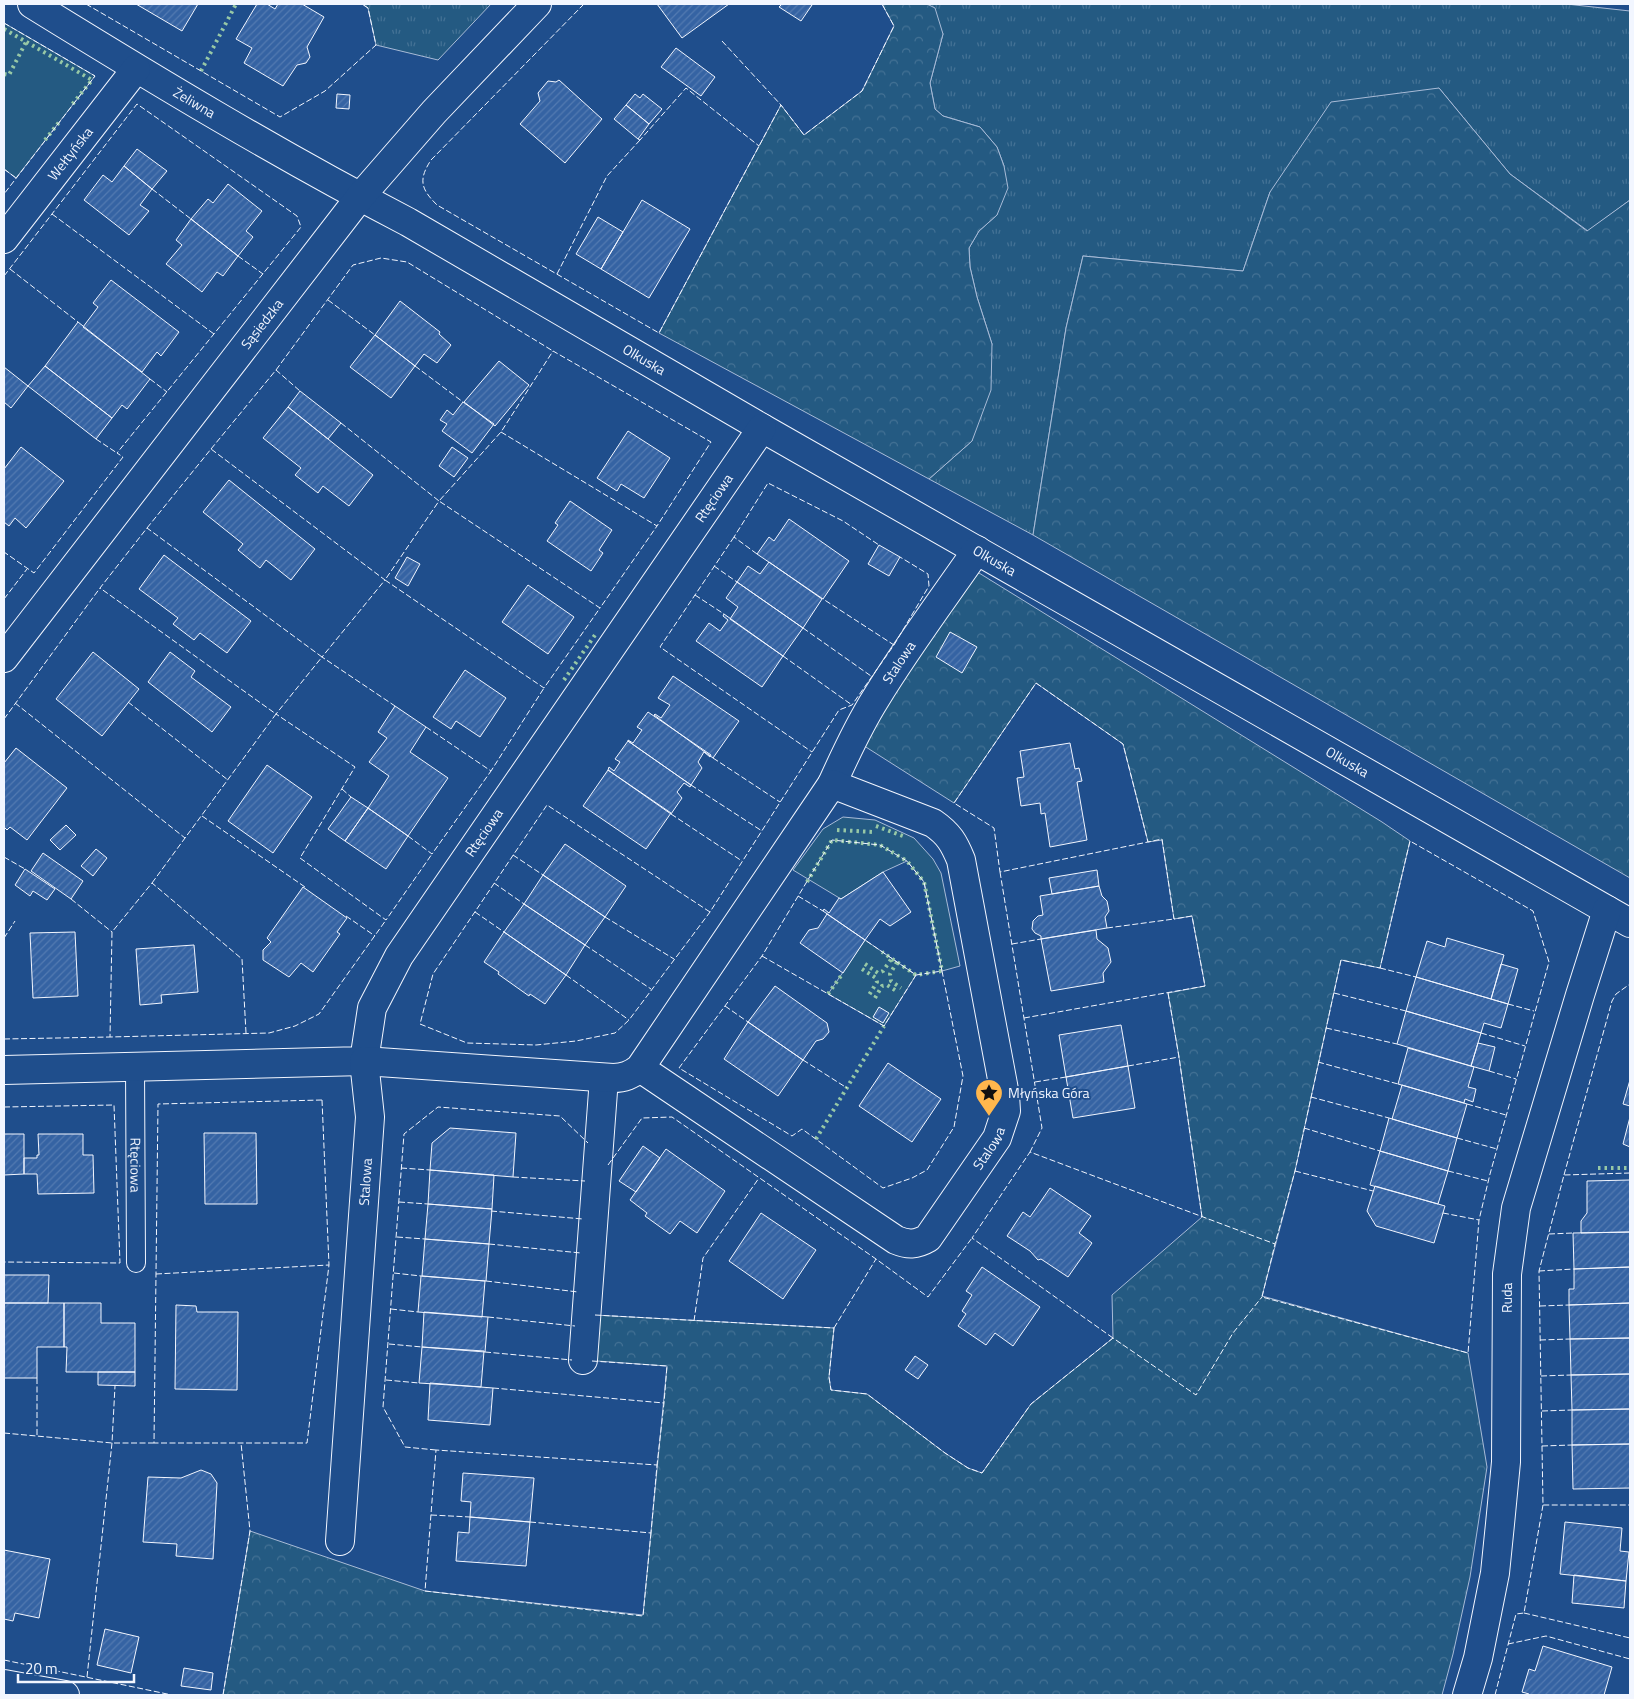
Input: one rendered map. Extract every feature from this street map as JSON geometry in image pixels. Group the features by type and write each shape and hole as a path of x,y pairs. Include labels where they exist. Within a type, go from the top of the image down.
{"street":[{"name":"Żeliwna","path":"32,4 136,69 360,197"},
{"name":"Sąsiedzka","path":"4,658 360,197 434,112 537,4"},
{"name":"Wełtyńska","path":"4,239 136,69"},
{"name":"Olkuska","path":"360,197 408,222 762,428 1619,917"},
{"name":"Rtęciowa","path":"364,1061 372,1008 399,956 762,428"},
{"name":"Stalowa","path":"832,784 933,823 945,831 954,844 961,860 1005,1095 1006,1111 997,1138 928,1238 919,1244 907,1245 896,1240 640,1068 832,784 875,700 915,638 977,550"},
{"name":"Ruda","path":"1467,1695 1478,1658 1495,1573 1500,1524 1506,1462 1507,1274 1516,1208 1580,995 1619,917"},
{"name":"Stalowa","path":"340,1542 370,1117 364,1061"},
{"path":"4,1070 364,1061 622,1078 640,1068"},
{"path":"582,1360 604,1078"},
{"path":"4,1684 65,1695"}],"lane":[{"name":"Rtęciowa","path":"135,1066 136,1263"}],"green space":[{"path":"362,4 491,4 438,60 376,45 368,8"},
{"path":"882,4 927,4 935,8 943,34 930,83 935,109 943,116 980,127 997,147 1004,166 1008,188 997,215 979,231 969,248 970,267 977,297 992,344 991,390 972,441 929,479 659,333 781,105 804,135 862,91 894,26"},
{"path":"928,4 1566,4 1630,11 1630,200 1588,231 1510,174 1439,88 1270,192 1243,271 1083,256 1066,328 1033,535 929,479 972,441 992,344 977,297 970,267 969,248 979,231 997,215 1004,166 997,147 980,127 943,116 935,109 930,83 943,34"},
{"path":"4,23 95,76 16,178 4,169"},
{"path":"1439,88 1510,174 1587,231 1630,200 1630,878 1033,535 1066,328 1083,256 1243,271 1270,192 1331,102"},
{"path":"979,573 1410,841 1380,968 1341,960 1295,1171 1262,1296 1468,1353 1487,1467 1470,1577 1442,1695 223,1695 250,1531 425,1591 643,1615 667,1366 597,1361 594,1315 834,1328 829,1377 831,1390 867,1394 945,1453 968,1468 982,1473 1031,1404 1113,1338 1112,1295 1202,1217 1168,993 1205,986 1192,916 1174,919 1162,840 1148,842 1123,744 1036,683 954,803 858,742 962,582"},
{"path":"843,817 875,820 914,838 933,859 941,873 960,966 942,971 924,882 907,861 883,872 841,899 793,870 823,829"},
{"path":"865,940 916,975 884,1026 828,994"}],"building":[{"path":"136,4 198,4 182,31"},
{"path":"257,4 267,4 275,9 278,4 302,4 324,17 307,47 310,57 306,63 297,65 283,86 244,63 252,48 236,39"},
{"path":"657,4 729,4 682,38"},
{"path":"782,4 812,5 801,21 779,7"},
{"path":"676,48 715,77 701,96 661,67"},
{"path":"559,80 602,119 565,163 520,124 540,101 538,93 548,81 556,82"},
{"path":"337,94 350,95 349,109 336,108"},
{"path":"635,94 640,98 643,94 662,109 649,124 626,105"},
{"path":"626,105 649,124 638,139 614,119"},
{"path":"137,149 167,171 152,189 124,166"},
{"path":"124,166 152,189 140,205 149,211 129,235 84,200 103,175 112,182"},
{"path":"228,184 262,211 246,231 253,237 238,256 191,219 208,199 213,203"},
{"path":"642,200 690,229 649,298 601,269"},
{"path":"598,217 623,232 601,269 576,254"},
{"path":"191,219 238,256 223,276 217,272 202,292 166,264 182,245 176,240"},
{"path":"111,280 179,332 161,356 157,352 142,372 83,327 98,307 93,303"},
{"path":"400,301 440,332 439,334 451,345 437,363 424,354 415,366 375,335"},
{"path":"78,322 150,379 127,409 122,405 112,418 45,366"},
{"path":"375,335 415,366 391,398 350,367"},
{"path":"499,361 529,385 495,426 464,402"},
{"path":"45,366 112,418 96,439 28,386"},
{"path":"4,367 28,386 11,408 4,402"},
{"path":"300,391 341,423 328,439 288,407"},
{"path":"463,402 494,424 472,453 442,431 447,424 440,420 447,410 453,415"},
{"path":"288,407 373,475 349,506 323,486 318,493 295,475 301,468 263,438"},
{"path":"628,431 670,458 644,498 621,484 617,491 597,478"},
{"path":"21,447 64,481 26,528 15,518 9,526 4,522 4,469"},
{"path":"452,447 468,458 454,477 439,466"},
{"path":"229,480 315,549 291,580 266,560 260,568 238,550 243,544 203,512"},
{"path":"570,501 612,530 599,550 603,553 591,571 547,541 558,525 555,523"},
{"path":"789,519 849,561 823,599 757,554 769,537 774,541"},
{"path":"879,545 900,557 889,576 868,564"},
{"path":"164,555 251,621 227,653 200,633 194,640 173,624 178,618 139,589"},
{"path":"407,557 420,564 408,586 395,578"},
{"path":"769,562 822,599 803,628 737,582 748,566 760,574"},
{"path":"737,582 803,628 783,656 730,619 738,607 726,598"},
{"path":"528,585 574,617 548,654 502,622"},
{"path":"724,614 783,656 762,687 696,641 709,623 720,631 728,620 723,616"},
{"path":"950,632 977,647 962,673 936,657"},
{"path":"93,652 139,689 102,736 56,699"},
{"path":"170,652 195,671 191,677 231,707 212,732 148,682"},
{"path":"465,670 506,698 480,737 456,721 451,729 433,717"},
{"path":"673,676 739,721 713,758 654,715 661,718 670,705 658,698"},
{"path":"395,706 426,727 410,752 448,778 408,836 368,808 389,776 369,762 387,738 378,732"},
{"path":"648,712 711,755 710,757 704,752 698,762 702,768 691,785 628,741 633,743 642,730 637,727"},
{"path":"628,741 691,785 690,787 684,783 677,792 682,798 671,814 608,770 609,767 614,771 620,762 615,759"},
{"path":"1070,743 1075,769 1079,768 1082,781 1077,782 1087,840 1050,847 1045,813 1041,814 1040,803 1021,806 1017,778 1024,777 1020,751"},
{"path":"16,748 67,788 27,840 10,827 7,830 4,827 4,763"},
{"path":"267,765 312,797 273,853 228,821"},
{"path":"608,770 671,813 646,849 583,806"},
{"path":"351,797 368,808 345,841 328,829"},
{"path":"368,808 408,836 386,869 345,841"},
{"path":"66,825 76,835 60,850 50,840"},
{"path":"565,844 626,886 605,917 543,875"},
{"path":"96,849 107,858 93,876 81,866"},
{"path":"43,853 83,881 71,899 31,871"},
{"path":"25,869 55,889 47,900 33,891 30,896 15,885"},
{"path":"1097,870 1099,886 1052,894 1049,878"},
{"path":"883,872 911,912 890,926 880,919 865,940 823,911 824,909 829,913 839,898 841,899"},
{"path":"543,875 605,917 585,945 524,904"},
{"path":"1099,886 1102,896 1107,901 1109,911 1105,917 1107,928 1041,939 1041,936 1032,929 1033,921 1038,916 1043,915 1040,896"},
{"path":"303,887 347,918 337,932 340,934 313,972 301,963 289,977 263,960 263,950 271,942 267,938"},
{"path":"524,904 585,945 566,975 504,932"},
{"path":"827,914 865,940 843,973 800,943 809,930 818,928"},
{"path":"1096,930 1097,939 1108,948 1111,962 1103,973 1104,982 1051,991 1041,939"},
{"path":"75,932 78,996 33,998 30,933"},
{"path":"504,932 566,975 545,1004 530,994 529,996 484,962"},
{"path":"1447,938 1504,955 1491,999 1416,977 1427,941 1445,947"},
{"path":"194,945 198,992 161,995 162,1003 140,1005 136,949"},
{"path":"1501,964 1518,969 1508,1004 1491,999"},
{"path":"1416,977 1508,1004 1501,1028 1484,1023 1481,1033 1406,1011"},
{"path":"775,986 827,1023 829,1032 823,1039 816,1041 803,1060 748,1022"},
{"path":"879,1007 889,1013 883,1023 873,1017"},
{"path":"1406,1011 1481,1033 1471,1066 1397,1044"},
{"path":"748,1022 803,1060 778,1096 724,1059"},
{"path":"1121,1025 1128,1066 1066,1077 1059,1035"},
{"path":"1478,1043 1495,1047 1489,1071 1471,1066"},
{"path":"1408,1048 1474,1067 1468,1087 1476,1089 1473,1102 1465,1099 1464,1103 1398,1084"},
{"path":"888,1063 941,1099 912,1142 859,1106"},
{"path":"1128,1066 1135,1108 1073,1118 1066,1077"},
{"path":"1630,1080 1630,1106 1623,1104"},
{"path":"1402,1085 1467,1104 1457,1138 1392,1119"},
{"path":"1630,1117 1630,1147 1623,1144"},
{"path":"1389,1118 1457,1138 1448,1171 1380,1151"},
{"path":"450,1128 516,1133 513,1177 430,1170 432,1143"},
{"path":"204,1133 256,1133 257,1204 205,1204"},
{"path":"4,1134 24,1134 24,1174 4,1175"},
{"path":"38,1134 83,1134 83,1155 93,1155 94,1193 38,1194 37,1174 24,1174 24,1158 37,1158 37,1155 39,1155"},
{"path":"643,1146 660,1158 636,1192 619,1181"},
{"path":"666,1149 725,1191 697,1233 680,1221 670,1234 645,1216 647,1213 630,1200"},
{"path":"1380,1151 1448,1171 1438,1204 1370,1185"},
{"path":"430,1170 494,1175 492,1209 428,1204"},
{"path":"1630,1180 1630,1232 1581,1233 1581,1221 1587,1213 1587,1181"},
{"path":"1375,1186 1445,1206 1434,1243 1376,1226 1367,1211"},
{"path":"1050,1188 1091,1216 1079,1233 1092,1243 1068,1277 1041,1259 1038,1260 1030,1251 1007,1236 1023,1212 1030,1217"},
{"path":"428,1204 492,1209 489,1244 425,1239"},
{"path":"761,1213 816,1250 783,1299 729,1261"},
{"path":"1630,1232 1630,1267 1574,1269 1573,1233"},
{"path":"425,1239 489,1244 486,1281 422,1276"},
{"path":"982,1267 1040,1307 1013,1346 995,1333 986,1345 958,1326 966,1314 962,1311 972,1295 966,1291"},
{"path":"1630,1267 1630,1303 1569,1305 1569,1289 1574,1289 1574,1269"},
{"path":"4,1275 49,1275 48,1303 4,1303"},
{"path":"421,1276 485,1281 482,1317 418,1312"},
{"path":"4,1303 64,1303 64,1347 37,1347 37,1378 4,1378"},
{"path":"64,1303 101,1303 101,1323 135,1323 135,1372 66,1372 67,1347 64,1347"},
{"path":"1630,1303 1630,1338 1570,1339 1569,1305"},
{"path":"176,1305 196,1306 197,1312 238,1312 237,1390 175,1389"},
{"path":"424,1312 488,1317 485,1352 422,1347"},
{"path":"1630,1338 1630,1374 1571,1375 1570,1339"},
{"path":"422,1347 484,1351 481,1387 419,1383"},
{"path":"915,1356 928,1365 918,1379 905,1370"},
{"path":"98,1372 135,1372 135,1386 98,1385"},
{"path":"1630,1374 1630,1409 1572,1410 1571,1375"},
{"path":"430,1383 493,1388 490,1425 428,1420"},
{"path":"1630,1409 1630,1444 1572,1445 1572,1410"},
{"path":"1630,1444 1630,1488 1573,1489 1572,1445"},
{"path":"201,1470 211,1474 217,1483 213,1559 176,1556 177,1544 143,1542 148,1477 181,1478"},
{"path":"463,1473 534,1478 530,1522 470,1517 471,1502 461,1501"},
{"path":"470,1517 530,1522 526,1566 456,1561 458,1532 469,1533"},
{"path":"1565,1522 1622,1528 1620,1551 1629,1552 1626,1581 1560,1574"},
{"path":"4,1550 50,1559 39,1618 15,1613 13,1621 4,1619"},
{"path":"1574,1575 1626,1581 1624,1608 1572,1603"},
{"path":"105,1629 139,1637 131,1673 97,1665"},
{"path":"1543,1646 1612,1667 1604,1695 1528,1695 1522,1692 1529,1669 1535,1671"},
{"path":"184,1668 213,1673 211,1690 181,1686"}],"hedge":[{"path":"201,71 236,4"},
{"path":"4,29 92,80 70,107"},
{"path":"4,74 9,75 26,42"},
{"path":"45,140 60,121"},
{"path":"564,680 595,635"},
{"path":"876,826 903,836"},
{"path":"837,830 874,832"},
{"path":"807,882 832,840 880,845 907,861 924,882 942,971 916,975 882,952"},
{"path":"865,964 878,973 883,971 892,958"},
{"path":"897,962 890,974 891,981 901,988"},
{"path":"862,969 876,978 877,982 869,995"},
{"path":"828,994 843,973"},
{"path":"875,998 882,986 887,985 898,992"},
{"path":"816,1139 884,1026"},
{"path":"1598,1168 1630,1168"}],"fence":[{"path":"86,4 280,117 325,91 376,45 368,8 362,4"},
{"path":"584,4 431,160 424,173 423,184 427,194 437,205 659,333 781,105 804,135 862,91 894,26 882,4"},
{"path":"4,23 95,76 4,194"},
{"path":"722,41 781,105"},
{"path":"638,139 640,140 686,88 759,146"},
{"path":"4,276 137,104 297,216 301,227 117,453 123,457 34,573 4,552"},
{"path":"557,274 607,176 640,140"},
{"path":"4,169 16,178"},
{"path":"152,189 191,219"},
{"path":"52,214 214,334"},
{"path":"238,256 263,274"},
{"path":"276,370 353,265 381,258 407,262 553,351"},
{"path":"10,269 78,322"},
{"path":"328,300 375,335"},
{"path":"501,432 657,526 711,442 553,351 501,432 439,501 600,608 657,526"},
{"path":"415,366 463,402"},
{"path":"211,449 276,370 300,391"},
{"path":"150,379 167,392"},
{"path":"341,423 439,501 385,580 544,688 600,608"},
{"path":"96,439 117,453"},
{"path":"147,528 211,449 385,580 322,657 395,706"},
{"path":"757,554 734,537 768,483 843,521 879,545"},
{"path":"152,883 276,714 100,588 147,528 322,657 276,714 355,767 300,858 386,920 432,854"},
{"path":"734,537 660,647 812,752"},
{"path":"894,645 929,586 928,574 900,557"},
{"path":"714,566 737,582"},
{"path":"4,599 27,569"},
{"path":"4,719 100,588"},
{"path":"695,595 724,614"},
{"path":"710,912 547,805 433,974 420,1024 467,1043 536,1045 576,1041 615,1033 629,1020 710,912 839,710 852,705 894,645 823,599"},
{"path":"803,628 871,676"},
{"path":"783,656 852,705"},
{"path":"1036,683 1123,744 1148,842 1000,872 994,828 954,803 1036,683"},
{"path":"426,727 491,771 544,688"},
{"path":"128,702 228,780"},
{"path":"15,703 185,838"},
{"path":"713,758 780,802"},
{"path":"408,836 432,854 491,771"},
{"path":"691,785 762,831"},
{"path":"342,789 351,797"},
{"path":"671,814 742,861"},
{"path":"202,816 305,887"},
{"path":"1024,1018 1205,986 1192,916 1174,919 1162,839 1148,842"},
{"path":"916,975 942,971 924,882 907,861 880,845 832,840 762,956 679,1068 792,1136 802,1129 883,1188 912,1178 927,1170 954,1127 963,1076 942,971"},
{"path":"1113,1338 972,1238 1030,1152 1275,1244 1262,1297 1468,1353 1479,1220 1549,962 1533,911 1410,841 1380,968 1341,960 1295,1171 1275,1244"},
{"path":"513,855 543,875"},
{"path":"4,857 25,869"},
{"path":"1000,872 1042,1128 1030,1152"},
{"path":"246,1033 242,959 152,883 112,932 110,1037 269,1033 295,1026 319,1014 386,920"},
{"path":"494,883 524,904"},
{"path":"798,896 823,911"},
{"path":"71,899 112,932"},
{"path":"475,912 504,932"},
{"path":"346,916 375,936"},
{"path":"605,917 674,959"},
{"path":"1107,928 1174,919"},
{"path":"4,938 15,921"},
{"path":"1012,944 1041,939"},
{"path":"762,956 884,1026 916,975 865,940"},
{"path":"585,945 651,989"},
{"path":"1380,968 1416,977"},
{"path":"566,975 629,1020"},
{"path":"1564,1175 1612,1001 1616,994 1630,984"},
{"path":"1168,993 1202,1217"},
{"path":"1334,993 1406,1011"},
{"path":"1508,1004 1534,1011"},
{"path":"725,1006 748,1022"},
{"path":"1326,1028 1397,1044"},
{"path":"1481,1033 1525,1046"},
{"path":"4,1039 110,1037"},
{"path":"1128,1066 1179,1057"},
{"path":"803,1060 847,1088"},
{"path":"1318,1062 1398,1084"},
{"path":"1489,1071 1516,1079"},
{"path":"1035,1082 1066,1077"},
{"path":"1311,1097 1389,1118"},
{"path":"322,1100 329,1265 307,1443 154,1443 158,1104 322,1100"},
{"path":"1467,1104 1506,1115"},
{"path":"4,1107 114,1105 120,1263 4,1262"},
{"path":"436,1450 405,1447 383,1407 404,1134 438,1107 560,1116 588,1143"},
{"path":"608,1165 642,1118 672,1117 928,1297 972,1238"},
{"path":"1304,1128 1380,1151"},
{"path":"1457,1138 1497,1149"},
{"path":"401,1168 430,1170"},
{"path":"1295,1171 1373,1191"},
{"path":"1448,1171 1488,1181"},
{"path":"1630,1173 1564,1175 1539,1271 1543,1505 1630,1505"},
{"path":"513,1177 585,1181"},
{"path":"694,1321 703,1258 759,1178"},
{"path":"399,1202 428,1204"},
{"path":"491,1211 583,1219"},
{"path":"1443,1213 1479,1220"},
{"path":"1549,1234 1573,1233"},
{"path":"397,1237 425,1239"},
{"path":"489,1244 581,1253"},
{"path":"834,1328 876,1259"},
{"path":"156,1274 329,1265"},
{"path":"1539,1271 1574,1269"},
{"path":"394,1273 421,1276"},
{"path":"486,1281 578,1292"},
{"path":"595,1315 834,1328 829,1377 831,1390 867,1394 945,1453 968,1468 982,1473 1031,1404 1113,1338 1196,1395 1233,1333 1262,1297"},
{"path":"1540,1306 1569,1305"},
{"path":"391,1309 418,1312"},
{"path":"488,1317 575,1326"},
{"path":"1540,1340 1570,1339"},
{"path":"389,1344 422,1347"},
{"path":"485,1352 572,1360"},
{"path":"592,1361 667,1366 664,1403"},
{"path":"1541,1376 1571,1375"},
{"path":"37,1378 37,1436"},
{"path":"386,1380 419,1383"},
{"path":"87,1677 112,1443 115,1386"},
{"path":"493,1388 664,1403 657,1465"},
{"path":"1542,1411 1572,1410"},
{"path":"4,1433 112,1443 154,1443"},
{"path":"223,1695 250,1531 241,1443"},
{"path":"1542,1446 1572,1445"},
{"path":"530,1522 651,1533 657,1465 436,1450 425,1591 643,1616 651,1533"},
{"path":"1495,1695 1516,1614 1524,1613 1543,1505"},
{"path":"431,1515 470,1517"},
{"path":"1524,1613 1630,1638"},
{"path":"1508,1644 1546,1636 1630,1659"},
{"path":"4,1660 172,1695"}],"place":[{"name":"Młyńska Góra","path":"989,1117"}]}
